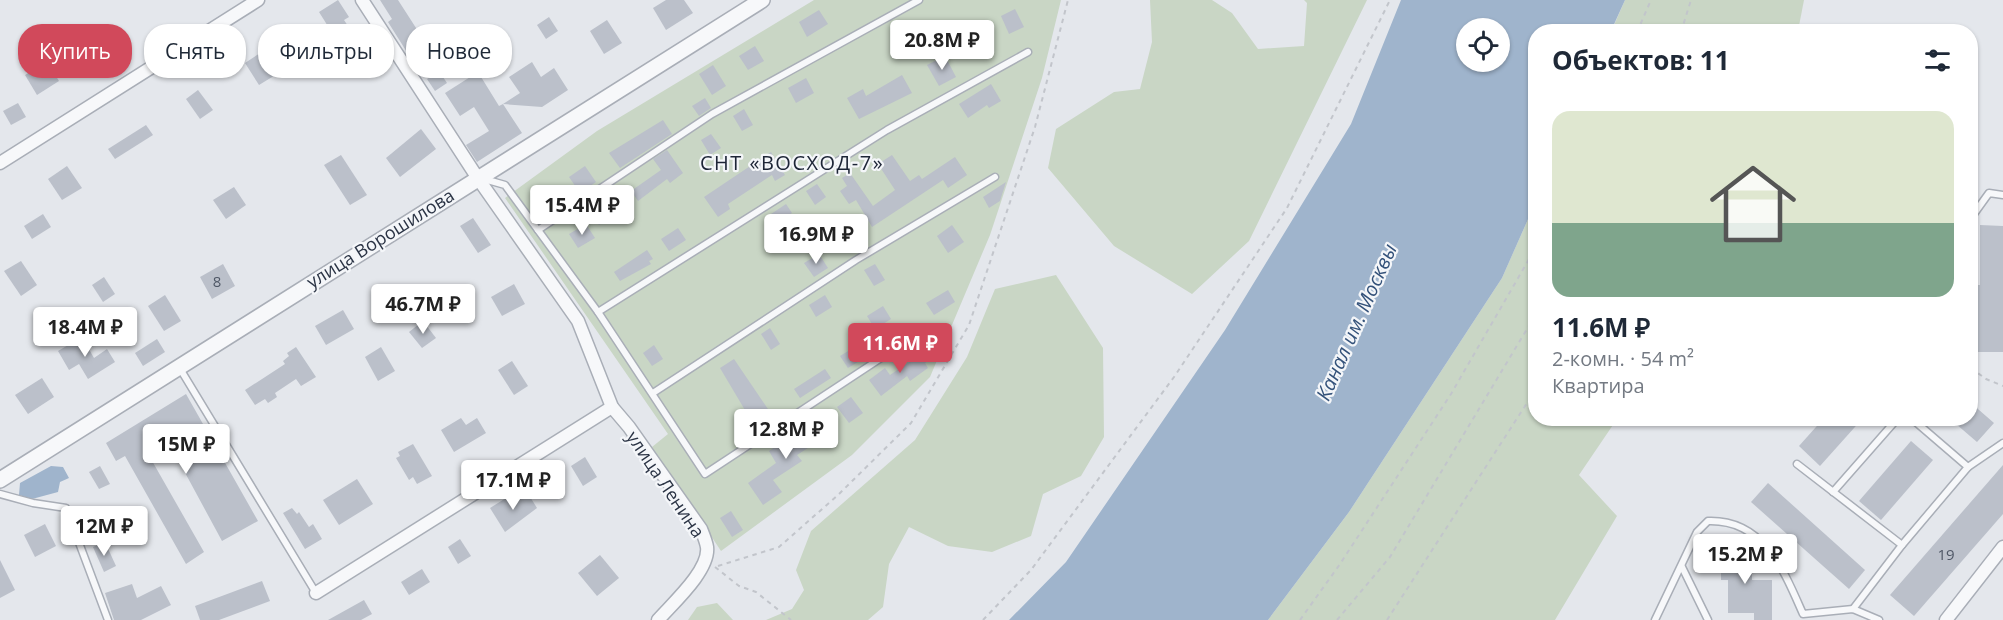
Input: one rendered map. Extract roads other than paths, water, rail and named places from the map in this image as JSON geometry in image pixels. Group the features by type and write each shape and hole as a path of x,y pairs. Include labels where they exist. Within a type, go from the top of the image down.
{"street":[{"path":"0,163 258,0"},
{"name":"улица Ленина","path":"362,0 477,177 578,321 612,407 629,426 701,529 707,547 706,560 697,576 658,620"},
{"name":"улица Ворошилова","path":"0,480 477,177 762,0"},
{"path":"316,593 612,407"},
{"path":"1946,620 2003,547"}],"lane":[{"path":"538,230 712,114 919,0"},
{"path":"598,312 887,130 1028,52"},
{"path":"477,177 505,185 598,312 705,474 919,333"},
{"path":"653,393 856,260 995,177"},
{"path":"1978,208 1989,193 2003,195"},
{"path":"178,366 316,593"},
{"path":"1833,492 1891,426"},
{"path":"1920,426 1968,466"},
{"path":"1853,609 1902,545 1968,466 2003,443"},
{"path":"1797,464 1902,545"},
{"path":"0,494 33,503 66,507 108,620"},
{"path":"1655,620 1697,532 1708,521 1721,520 1753,532 1766,544 1785,575 1803,617 1853,609 1879,620"},
{"path":"1682,567 1708,620"}],"water":[{"name":"Канал им. Москвы","path":"1401,0 1625,0 1614,24 1528,24 1528,219 1502,278 1349,512 1268,620 1009,620 1066,562 1225,330 1351,124"},
{"path":"51,466 63,467 69,478 60,482 58,492 32,499 19,495 20,483"}],"district":[{"name":"СНТ «ВОСХОД-7»","path":"792,162"}]}
